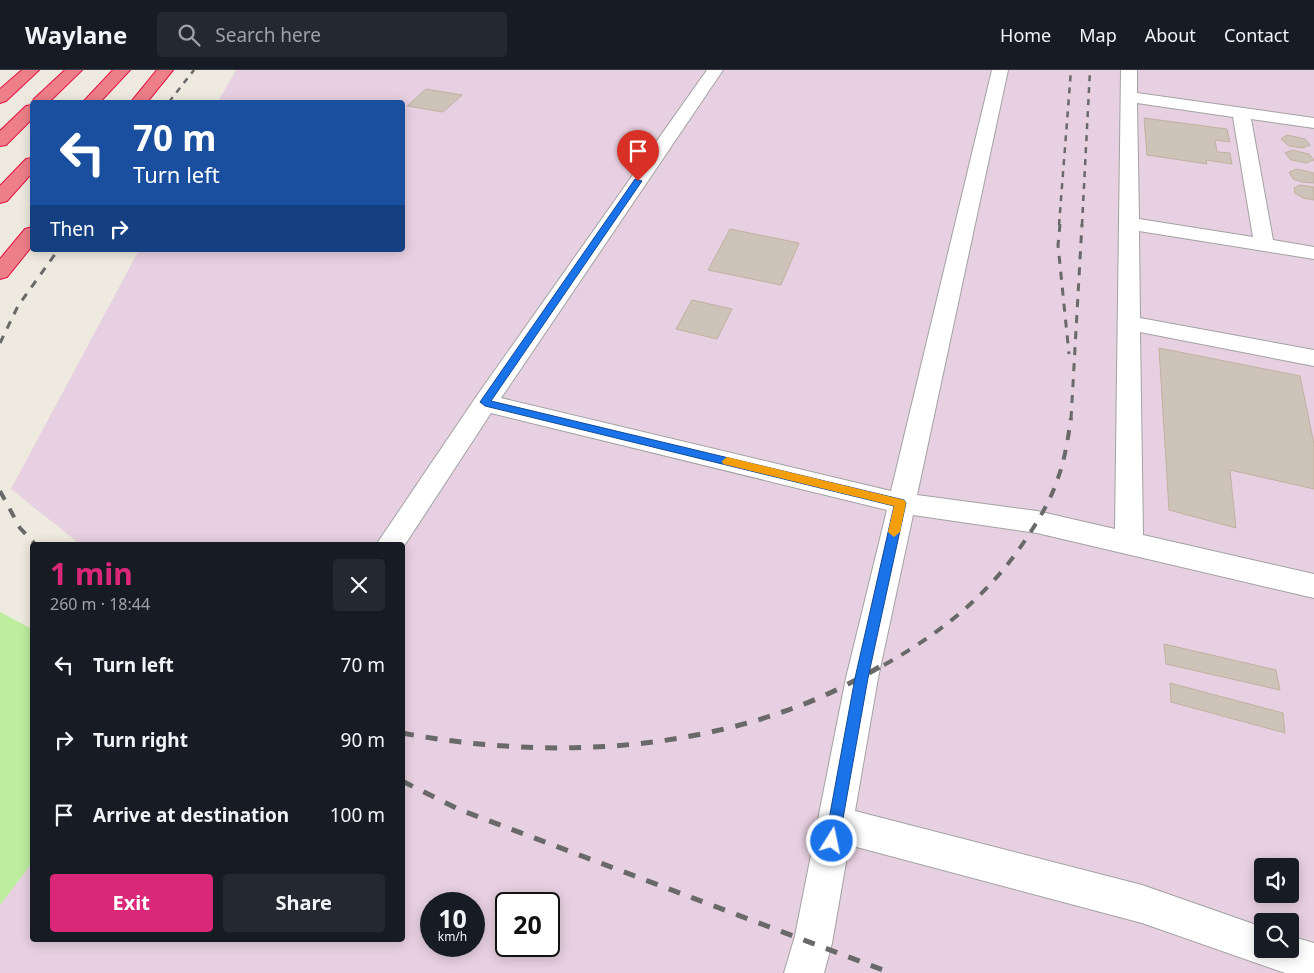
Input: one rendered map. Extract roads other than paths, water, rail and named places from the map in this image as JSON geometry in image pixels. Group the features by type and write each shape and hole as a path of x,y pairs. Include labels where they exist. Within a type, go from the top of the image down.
{"highway":[{"path":"0,98 31,70"},
{"path":"42,100 74,70"},
{"path":"93,100 122,70"},
{"path":"141,100 165,70"},
{"path":"0,141 30,112"},
{"path":"0,196 30,165"},
{"path":"0,273 30,236"}],"lane":[{"path":"392,542 485,402 715,70"},
{"path":"804,973 811,944 813,943 862,678 900,503 1000,70"},
{"path":"1129,70 1129,543"},
{"path":"1129,98 1314,123"},
{"path":"1240,113 1264,244"},
{"path":"1129,222 1314,253"},
{"path":"1129,323 1314,358"},
{"path":"485,402 900,503 1037,522 1314,586"},
{"path":"835,824 1142,904 1254,943"},
{"path":"1297,958 1314,964"}],"railway":[{"path":"171,100 194,70"},
{"path":"1059,225 1071,70"},
{"path":"1082,225 1090,70"},
{"path":"1060,224 1058,245 1069,354"},
{"path":"1071,419 1082,224"},
{"path":"0,343 18,306 57,252"},
{"path":"884,665 926,639 964,610 998,576 1013,557 1037,522 1052,493 1063,463 1071,418"},
{"path":"0,491 20,528 33,542"},
{"path":"405,734 450,741 499,746 549,748 647,743 696,735 744,724 791,709 840,688 886,663"},
{"path":"405,782 458,809 891,973"}]}
